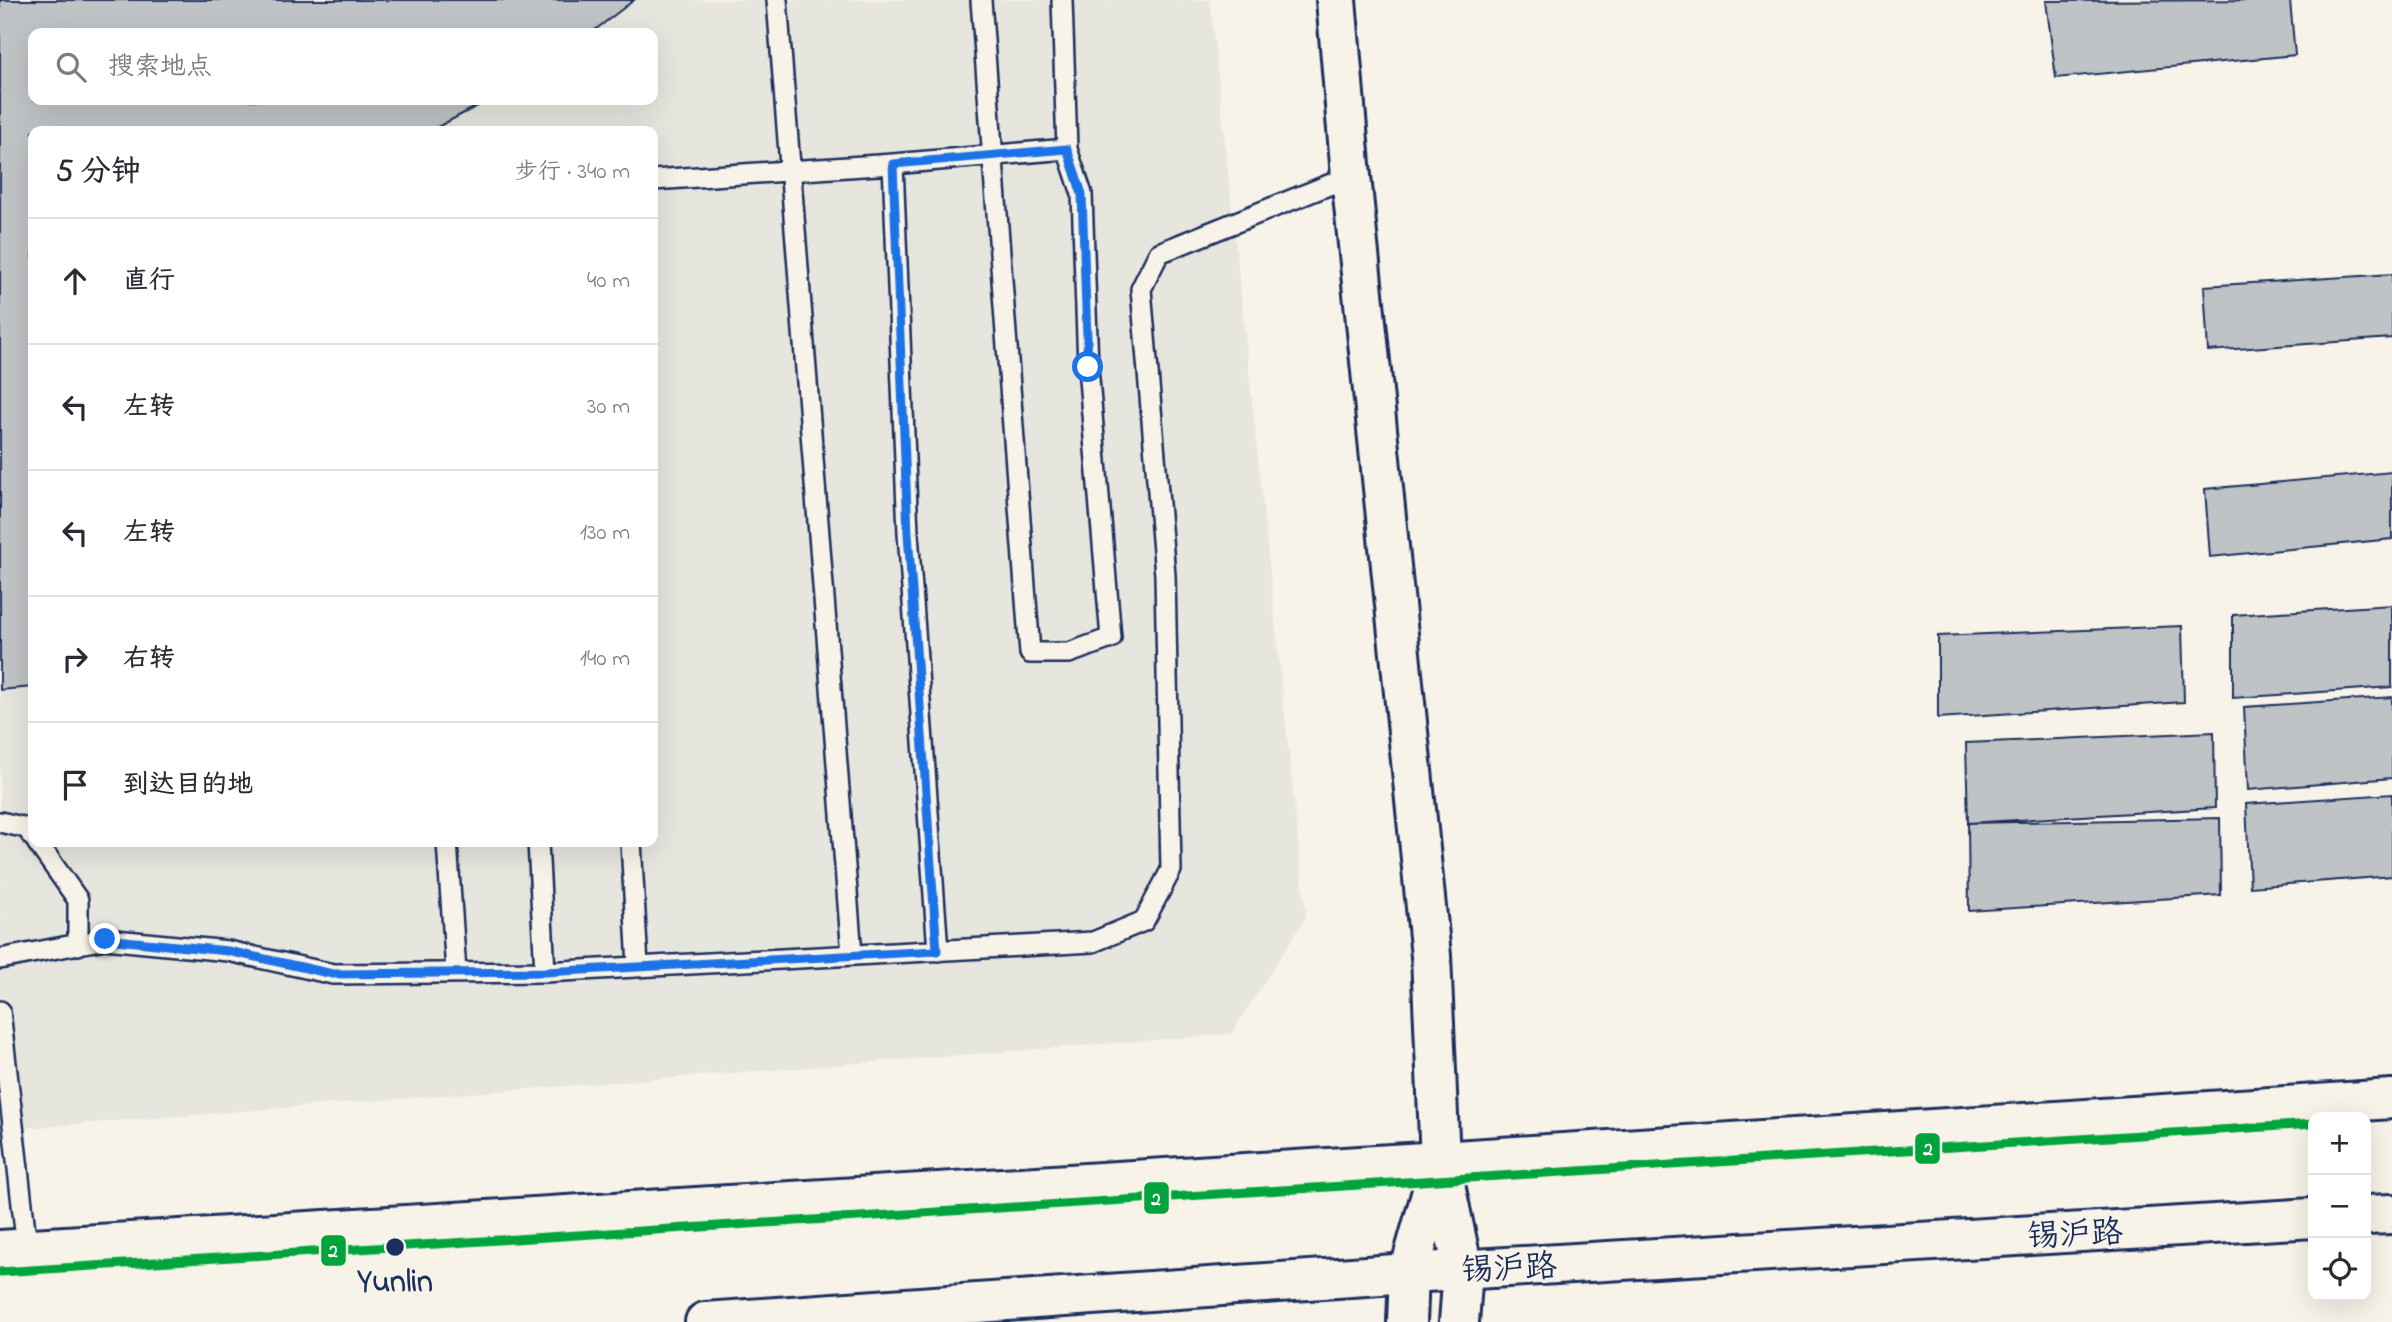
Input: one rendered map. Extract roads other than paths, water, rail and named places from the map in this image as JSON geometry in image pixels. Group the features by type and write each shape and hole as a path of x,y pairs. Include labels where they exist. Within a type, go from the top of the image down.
{"main road":[{"path":"1336,0 1351,176 1431,956 1440,1161 1462,1270 1460,1322"},
{"path":"14,1249 2392,1099"},
{"path":"1407,1322 1409,1273 1440,1161"},
{"path":"2371,1215 2392,1213"},
{"name":"锡沪路","path":"705,1322 1409,1273 2308,1218"}],"lane":[{"path":"777,0 852,955"},
{"path":"981,0 1030,653 1069,653 1111,638 1088,367 1082,194 1067,149 1062,0"},
{"path":"658,180 1067,149"},
{"path":"893,164 908,533 937,951"},
{"path":"0,959 105,939 228,951 333,974 545,972 1093,942 1144,921 1171,870 1166,575 1141,289 1159,253 1351,176"},
{"path":"0,822 28,830"},
{"path":"41,847 78,900 78,945"},
{"path":"447,847 456,972"},
{"path":"538,847 545,972"},
{"path":"631,847 638,966"},
{"path":"0,1010 14,1249"}],"place":[{"name":"Yunlin","path":"395,1247"}]}
